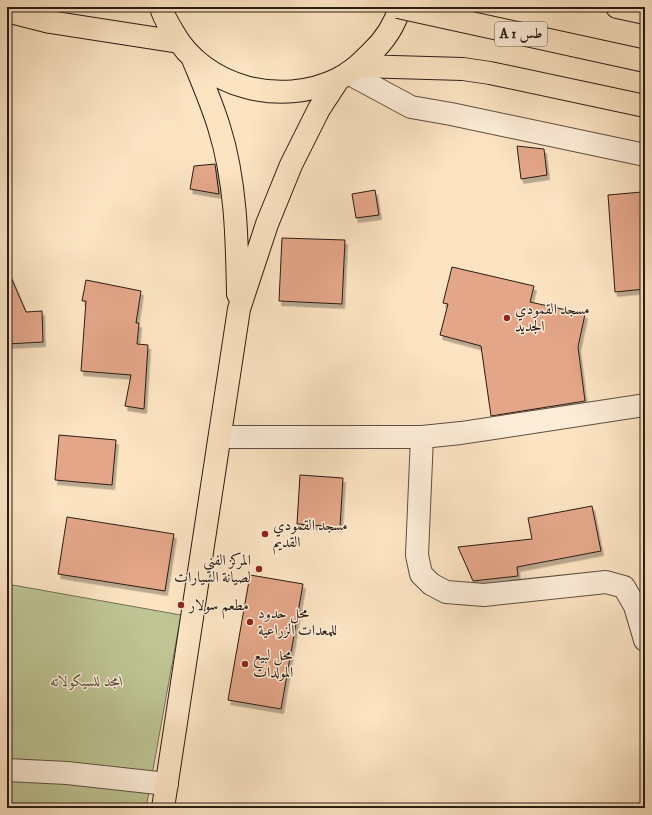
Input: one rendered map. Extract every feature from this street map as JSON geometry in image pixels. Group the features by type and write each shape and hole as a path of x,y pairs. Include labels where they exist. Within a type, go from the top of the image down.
{"highway":[{"path":"161,7 163,13 186,50 210,100 220,128 229,168 236,226 239,309"},
{"path":"163,808 239,309 267,224 291,165 319,109 348,73 381,43 397,16 399,7"},
{"name":"A 1 طس","path":"399,7 645,61"},
{"path":"617,7 645,13"},
{"path":"7,11 50,22 186,50 217,76 246,88 277,93 308,90 348,73 463,69 490,73 645,106"}],"street":[{"path":"348,73 411,107 452,114 645,154"},
{"path":"220,437 422,437 461,433 645,405"},
{"path":"422,437 417,555 421,574 431,584 446,592 484,595 606,582 624,587 635,606 645,640"},
{"path":"7,770 67,773 166,784"}],"green space":[{"name":"امجد للسيكولاته","path":"7,584 181,615 146,808 7,808"}],"building":[{"path":"517,146 544,149 547,175 521,179"},
{"path":"215,164 219,194 190,189 194,166"},
{"path":"375,190 379,215 356,218 352,194"},
{"path":"642,192 645,230 645,289 615,292 608,195"},
{"path":"282,238 345,240 342,304 279,301"},
{"path":"452,267 534,286 530,302 585,314 578,347 585,401 491,416 481,346 440,335 448,304 443,303"},
{"path":"7,268 26,312 42,311 43,342 7,344"},
{"path":"86,280 141,291 136,323 139,323 137,344 148,345 144,409 125,406 131,375 81,371 86,301 82,301"},
{"path":"59,435 116,440 112,485 55,480"},
{"path":"300,475 343,478 340,527 297,524"},
{"path":"592,506 601,551 517,567 518,576 473,581 458,547 532,539 528,518"},
{"path":"67,517 174,534 165,591 58,574"},
{"path":"250,575 303,584 281,709 228,700"}],"place":[{"name":"مسجد القمودي الجديد","path":"507,318"},
{"name":"مسجد القمودي القديم","path":"265,534"},
{"name":"المركز الفني لصيانة السيارات","path":"259,569"},
{"name":"مطعم سولار","path":"181,605"},
{"name":"محل حدود للمعدات الزراعية","path":"250,622"},
{"name":"محل لبيع المولدات","path":"245,664"}]}
